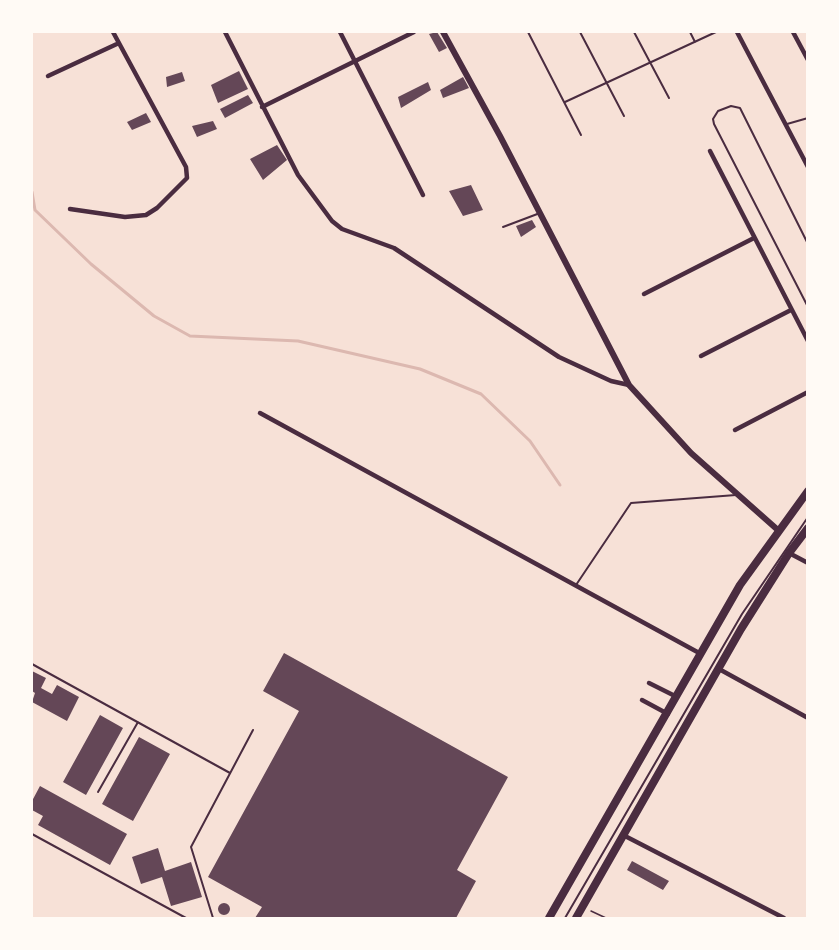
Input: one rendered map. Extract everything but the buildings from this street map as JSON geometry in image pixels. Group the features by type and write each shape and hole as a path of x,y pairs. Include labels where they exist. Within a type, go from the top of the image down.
{"main road":[{"path":"549,918 740,585 807,491"},
{"path":"576,918 719,669 789,553 807,528"}],"street":[{"path":"70,209 125,217 146,215 157,208 188,178 186,167 113,32"},
{"path":"225,32 298,175 332,221 342,229 394,248 559,357 597,375 629,385"},
{"path":"340,32 423,195"},
{"path":"262,107 414,32"},
{"path":"443,32 629,385 691,453 778,531"},
{"path":"736,32 787,124 807,166"},
{"path":"793,32 807,60"},
{"path":"48,76 119,43"},
{"path":"710,151 807,341"},
{"path":"644,294 754,238"},
{"path":"701,357 791,309"},
{"path":"735,430 807,392"},
{"path":"260,413 701,654"},
{"path":"789,553 807,563"},
{"path":"719,669 807,718"},
{"path":"650,683 677,697"},
{"path":"642,700 668,714"},
{"path":"625,836 784,918"}],"lane":[{"path":"528,32 581,135"},
{"path":"580,32 624,116"},
{"path":"633,32 669,98"},
{"path":"690,32 695,42"},
{"path":"565,102 648,61 716,32"},
{"path":"807,244 740,108 731,106 718,111 713,119 714,124 807,307"},
{"path":"787,124 807,118"},
{"path":"503,227 540,213"},
{"path":"576,585 631,503 736,495"},
{"path":"565,918 742,614 807,517"},
{"path":"32,664 230,773"},
{"path":"98,792 138,722"},
{"path":"213,918 191,847 253,730"},
{"path":"32,834 186,918"}],"path":[{"path":"584,907 606,918"}],"waterway":[{"path":"32,192 35,210 91,264 154,316 190,336 298,341 420,369 481,394 530,441 560,485"}]}
